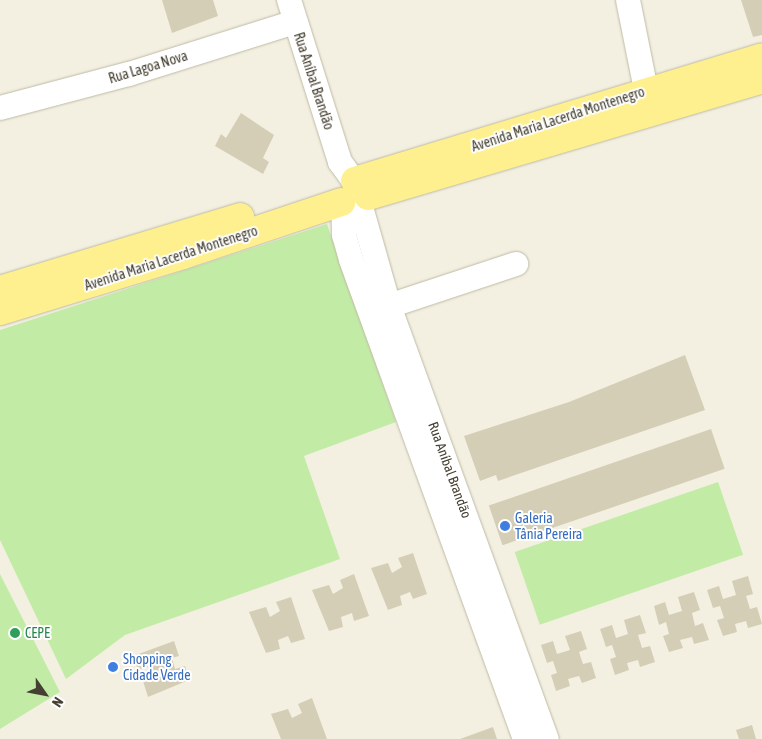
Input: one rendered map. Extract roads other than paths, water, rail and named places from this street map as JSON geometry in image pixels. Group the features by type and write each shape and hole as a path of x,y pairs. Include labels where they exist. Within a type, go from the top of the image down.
{"main road":[{"name":"Avenida Maria Lacerda Montenegro","path":"0,311 347,189 646,90 762,56"},
{"name":"Avenida Maria Lacerda Montenegro","path":"0,290 347,189 762,79"}],"street":[{"path":"628,0 646,90"},
{"name":"Rua Lagoa Nova","path":"0,108 102,82 292,11"},
{"name":"Rua Aníbal Brandão","path":"292,11 347,189 547,739"},
{"name":"Rua Aníbal Brandão","path":"347,189 344,235 351,260 525,739"},
{"path":"389,306 516,264"}],"place":[{"name":"Galeria Tânia Pereira","path":"505,526"},
{"name":"CEPE","path":"15,633"},
{"name":"Shopping Cidade Verde","path":"113,667"}]}
